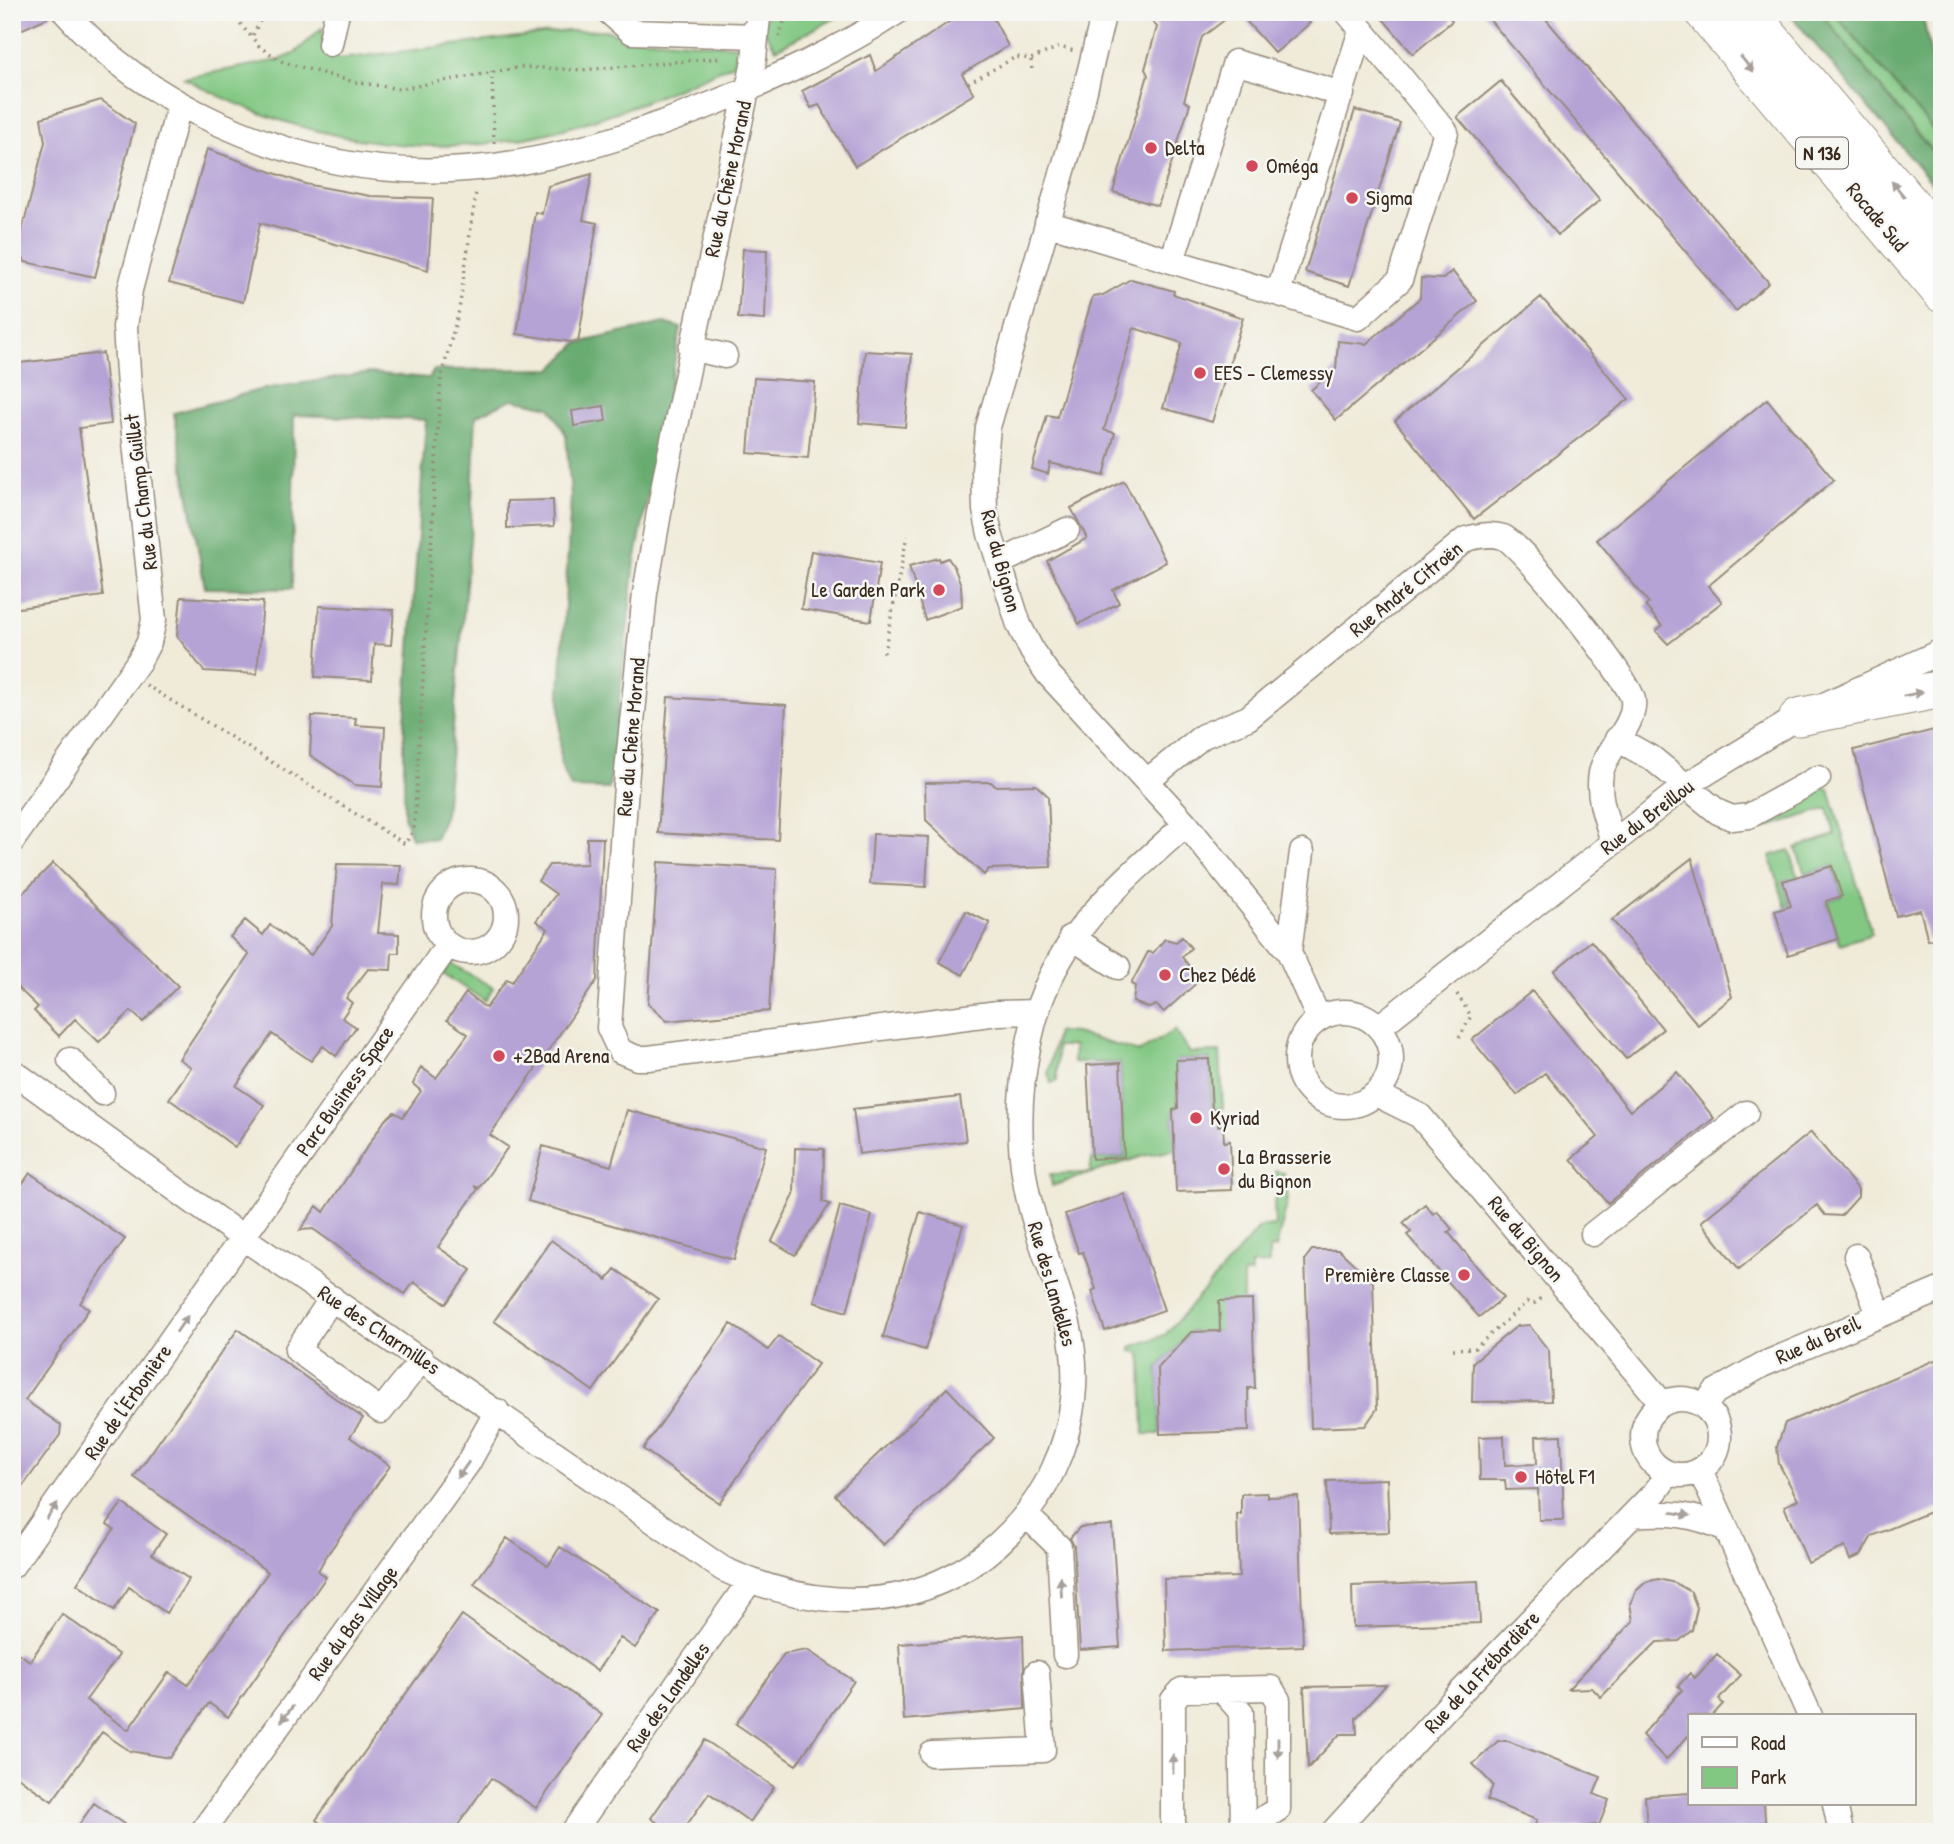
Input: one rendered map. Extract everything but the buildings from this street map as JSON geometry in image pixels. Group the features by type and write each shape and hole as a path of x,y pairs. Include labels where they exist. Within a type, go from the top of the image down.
{"highway":[{"name":"Rocade Sud","path":"1703,12 1942,294"},
{"name":"Rocade Sud","path":"1749,12 1942,241"},
{"path":"1798,717 1942,689"}],"street":[{"path":"65,12 96,45 179,106 261,143 316,159 378,170 420,172 514,164 570,153 629,135 747,90 838,47 897,12"},
{"path":"330,44 337,12"},
{"path":"610,12 632,32 757,24"},
{"name":"Rue du Bignon","path":"1103,13 1096,55 988,427 985,510 1019,625 1048,674 1186,824 1289,952 1319,1019"},
{"path":"1047,223 1358,318 1400,280 1446,132 1354,21"},
{"path":"1278,293 1342,93 1354,21"},
{"name":"Rue du Chêne Morand","path":"757,24 757,60 747,90 691,348 645,593 609,1013 613,1041 620,1051 648,1058 998,1013 1036,1012"},
{"path":"1172,261 1236,62 1342,93"},
{"name":"Rue du Champ Guillet","path":"12,841 129,675 149,642 154,620 128,376 126,318 130,290 179,106"},
{"path":"691,348 725,356"},
{"path":"999,563 1067,530"},
{"name":"Rue André Citroën","path":"1147,781 1203,736 1248,718 1466,539 1486,535 1504,538 1538,569 1629,688 1633,711 1602,771 1600,789 1613,841"},
{"name":"Rue du Breillou","path":"1379,1027 1447,977 1613,841 1685,786 1798,717 1942,651"},
{"path":"1617,739 1653,759 1718,812 1732,818 1749,816 1818,778"},
{"name":"Rue des Landelles","path":"573,1832 750,1581 790,1594 823,1599 859,1600 902,1594 949,1578 967,1568 999,1545 1026,1515 1058,1462 1066,1440 1074,1378 1068,1326 1031,1208 1021,1149 1023,1079 1036,1012 1056,963 1071,937 1101,902 1186,824"},
{"path":"1289,952 1302,852"},
{"path":"1071,937 1118,967"},
{"name":"Parc Business Space","path":"242,1237 448,945"},
{"path":"1344,1012 1357,1013 1379,1027 1387,1040 1390,1068 1376,1094 1364,1102 1336,1105 1311,1092 1298,1067 1298,1054 1308,1028 1319,1019 1344,1012"},
{"path":"70,1060 102,1093"},
{"name":"Rue des Charmilles","path":"12,1071 242,1237 497,1411 566,1462 723,1569 750,1581"},
{"name":"Rue du Bignon","path":"1376,1094 1420,1116 1662,1403"},
{"path":"1593,1234 1746,1113"},
{"name":"Rue de l'Erbonière","path":"12,1566 242,1237"},
{"path":"1856,1256 1879,1314"},
{"name":"Rue du Breil","path":"1704,1406 1715,1392 1734,1378 1942,1289"},
{"path":"332,1298 297,1350 381,1411 422,1359"},
{"path":"1684,1398 1704,1406 1713,1415 1719,1439 1716,1451 1700,1470 1690,1474 1669,1473 1649,1458 1643,1434 1652,1411 1662,1403 1684,1398"},
{"name":"Rue du Bas Village","path":"202,1832 468,1463 497,1411"},
{"path":"1700,1470 1809,1714"},
{"name":"Rue de la Frébardière","path":"1333,1832 1468,1685 1633,1515 1669,1473"},
{"path":"1633,1515 1669,1512 1685,1514 1726,1529"},
{"path":"1026,1515 1059,1547 1065,1655"},
{"path":"932,1754 1043,1750 1037,1673"},
{"path":"1173,1832 1173,1700 1182,1690 1271,1688 1278,1700 1278,1809 1248,1828 1241,1712 1233,1689"},
{"path":"1835,1806 1841,1832"}],"path":[{"path":"223,12 253,35 260,47 283,62 354,82 400,89 522,67 582,70 642,67 732,56"},
{"path":"253,35 264,12"},
{"path":"968,83 1016,57 1031,59 1059,47 1076,51 1077,40"},
{"path":"1031,59 1032,72"},
{"path":"492,71 494,148"},
{"path":"129,675 405,844 414,830 441,379 459,310 476,192"},
{"path":"884,653 907,536"},
{"path":"1447,977 1471,1016 1458,1041"},
{"path":"1453,1349 1475,1348 1528,1302 1535,1303 1562,1282"}],"green space":[{"path":"766,12 847,12 776,49 764,30"},
{"path":"1788,12 1820,12 1942,164 1942,195"},
{"path":"1820,12 1837,16 1935,132 1942,141 1942,164"},
{"path":"1833,12 1922,12 1942,110 1942,128 1935,132"},
{"path":"322,28 324,52 340,59 567,31 606,30 624,37 740,46 732,65 619,111 548,133 502,142 455,146 361,140 315,130 270,117 184,78 279,60 294,54"},
{"path":"664,323 681,328 635,562 609,789 571,788 560,762 560,693 571,496 566,435 550,407 512,399 476,416 470,542 445,814 435,839 411,838 404,816 404,735 426,420 294,415 292,589 205,588 174,413 263,389 370,373 429,378 434,370 552,369 578,343"},
{"path":"1824,787 1829,789 1872,934 1840,944 1826,901 1842,896 1833,866 1805,874 1796,848 1835,835 1828,808 1765,828 1767,819"},
{"path":"1790,850 1798,877 1783,881 1791,906 1786,908 1770,856"},
{"path":"450,963 494,988 485,1001 443,974"},
{"path":"1175,1030 1190,1053 1220,1052 1223,1109 1212,1109 1209,1059 1177,1060 1178,1108 1173,1110 1175,1150 1143,1156 1052,1186 1050,1174 1090,1173 1092,1159 1124,1157 1120,1063 1073,1062 1074,1046 1057,1046 1057,1081 1051,1083 1048,1073 1057,1032 1075,1033 1139,1052"},
{"path":"1276,1171 1284,1173 1288,1200 1276,1248 1269,1249 1269,1264 1251,1265 1251,1273 1243,1274 1243,1300 1220,1331 1191,1332 1158,1368 1160,1434 1144,1434 1142,1360 1140,1352 1131,1351 1131,1347 1165,1335 1260,1227 1275,1226 1274,1199 1280,1197"}],"place":[{"name":"Delta","path":"1151,148"},
{"name":"Oméga","path":"1252,166"},
{"name":"Sigma","path":"1352,198"},
{"name":"EES - Clemessy","path":"1200,373"},
{"name":"Le Garden Park","path":"939,590"},
{"name":"Chez Dédé","path":"1165,975"},
{"name":"+2Bad Arena","path":"499,1056"},
{"name":"Kyriad","path":"1196,1118"},
{"name":"La Brasserie du Bignon","path":"1224,1169"},
{"name":"Première Classe","path":"1464,1275"},
{"name":"Hôtel F1","path":"1521,1477"}]}
